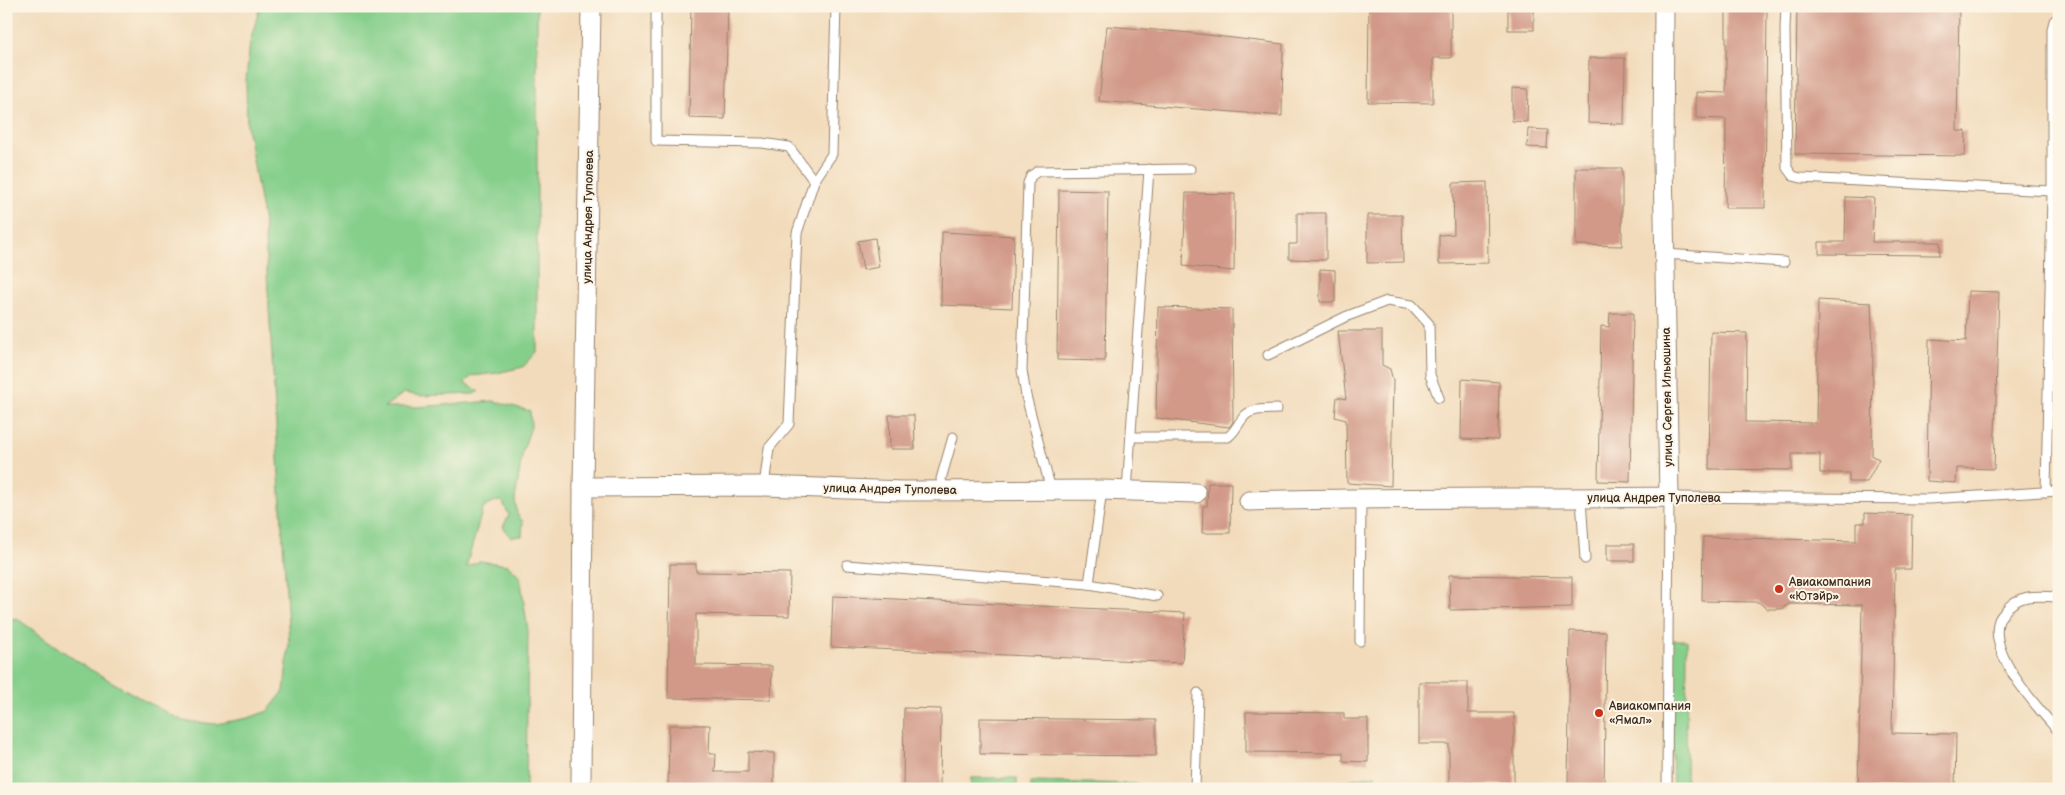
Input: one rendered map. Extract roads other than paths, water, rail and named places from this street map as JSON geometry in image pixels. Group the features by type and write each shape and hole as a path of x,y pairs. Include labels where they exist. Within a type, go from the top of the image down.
{"street":[{"name":"улица Андрея Туполева","path":"581,789 583,487 591,6"},
{"name":"улица Сергея Ильюшина","path":"1664,6 1665,254 1669,497"},
{"name":"улица Андрея Туполева","path":"583,487 764,486 944,491 1102,490 1196,493"},
{"name":"улица Андрея Туполева","path":"1249,501 1361,498 1422,500 1669,497"}],"lane":[{"path":"656,6 656,141 762,143 789,146 814,181"},
{"path":"764,486 769,448 789,424 797,233 814,181 832,154 836,6"},
{"path":"1786,6 1787,168 1793,176 1801,178 2055,191"},
{"path":"2046,492 2055,191 2052,29 2054,21 2059,17"},
{"path":"1051,490 1026,396 1022,370 1028,183 1031,176 1038,171 1190,168"},
{"path":"1128,491 1148,169"},
{"path":"1665,254 1784,262"},
{"path":"1268,355 1345,317 1387,301 1412,305 1429,324 1430,375 1439,398"},
{"path":"1131,437 1228,437 1234,433 1243,417 1249,412 1277,409"},
{"path":"944,491 941,479 953,436"},
{"path":"1088,584 1102,490"},
{"name":"улица Андрея Туполева","path":"1669,497 1928,499 2059,491"},
{"name":"улица Сергея Ильюшина","path":"1667,789 1669,497"},
{"path":"1360,641 1361,498"},
{"path":"1581,499 1585,559"},
{"path":"847,565 1088,584 1157,596"},
{"path":"2059,598 2036,595 2023,597 2009,606 1999,619 1997,636 2002,655 2015,678 2059,732"},
{"path":"1195,789 1198,693"}],"place":[{"name":"Авиакомпания «Ютэйр»","path":"1779,589"},
{"name":"Авиакомпания «Ямал»","path":"1599,713"}]}
